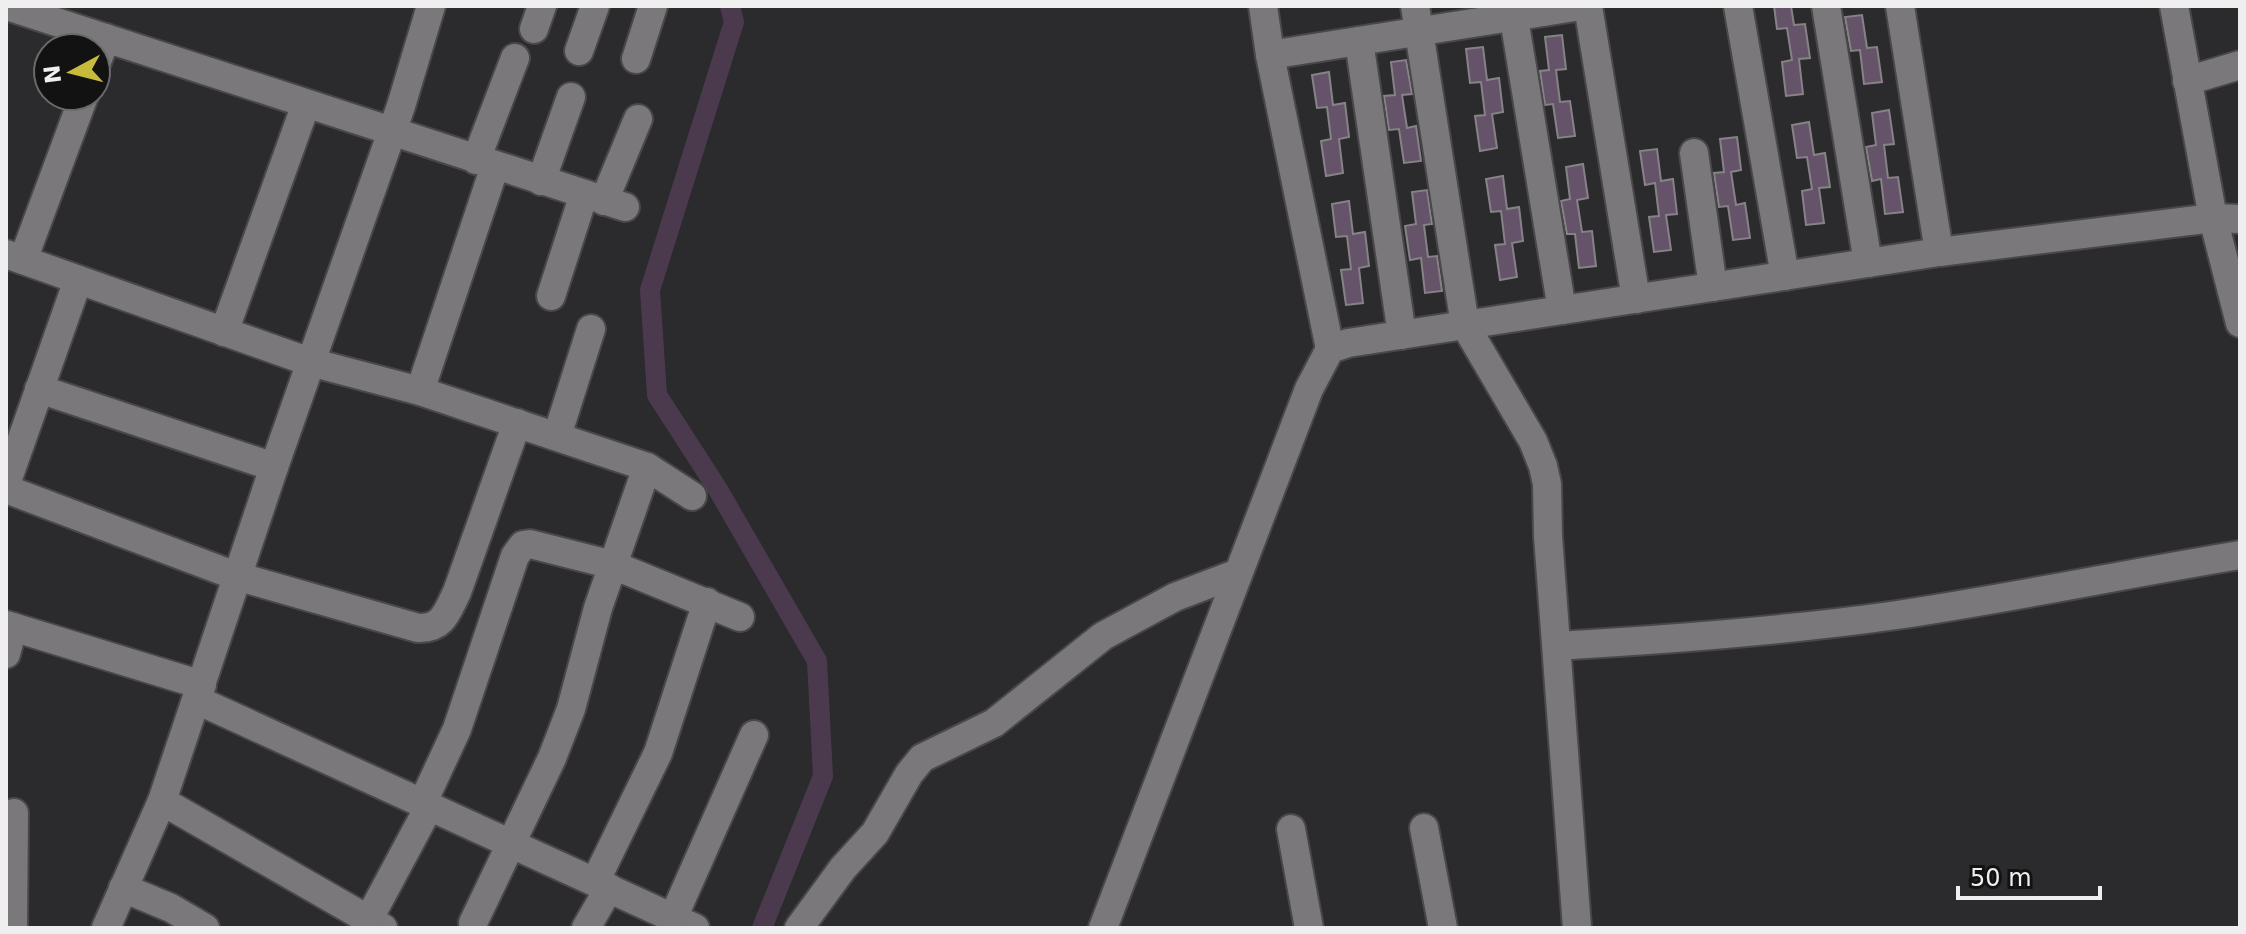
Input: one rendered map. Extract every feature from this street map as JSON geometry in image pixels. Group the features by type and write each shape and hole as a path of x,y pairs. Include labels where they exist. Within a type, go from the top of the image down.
{"street":[{"path":"7,6 47,12 75,32"},
{"path":"579,51 595,6"},
{"path":"636,59 653,6"},
{"path":"1103,928 1309,389 1330,349 1270,55 1263,6"},
{"path":"1270,55 1359,41 1417,19 1581,6"},
{"path":"1588,6 1636,299"},
{"path":"1738,6 1785,276"},
{"path":"1826,6 1868,263"},
{"path":"1900,6 1939,252"},
{"path":"2174,6 2187,81 2226,218 2240,323"},
{"path":"106,928 162,801 200,692 236,576 391,133 426,8"},
{"path":"1513,11 1562,310"},
{"path":"1417,19 1465,325 1533,441 1547,484 1548,536 1577,928"},
{"path":"1359,41 1402,335"},
{"path":"112,54 306,104 604,201"},
{"path":"420,391 515,58"},
{"path":"2187,81 2240,65"},
{"path":"541,181 571,97"},
{"path":"224,332 306,104"},
{"path":"77,112 15,257 310,362 420,391 647,467 692,496"},
{"path":"551,296 604,201 638,119"},
{"path":"1694,153 1713,287"},
{"path":"1330,349 1348,343 1939,252 2226,218"},
{"path":"78,280 6,487 236,576 418,628 437,626 444,619 457,592 517,423"},
{"path":"557,436 591,329"},
{"path":"39,389 274,467"},
{"path":"473,923 552,758 571,709 613,565 647,467"},
{"path":"162,801 372,925 457,729 518,549 530,544 613,565 740,617"},
{"path":"1557,646 1728,636 1897,615 2003,599 2240,555"},
{"path":"799,928 843,868 875,833 909,774 922,758 994,723 1103,636 1175,597 1238,573"},
{"path":"586,928 658,753 707,602"},
{"path":"8,636 200,692 426,804 688,925 754,735"},
{"path":"13,928 14,813"},
{"path":"1424,828 1443,928"},
{"path":"1291,829 1309,928"},
{"path":"123,888 171,908 205,928"}],"building":[{"path":"1774,6 1791,6 1794,25 1805,24 1810,58 1799,59 1803,94 1786,96 1782,62 1792,60 1787,28 1777,29"},
{"path":"1862,15 1867,48 1877,47 1882,82 1864,84 1860,50 1851,51 1845,17"},
{"path":"1562,35 1566,69 1556,70 1560,102 1570,101 1575,136 1558,138 1553,104 1545,105 1540,71 1549,70 1545,37"},
{"path":"1483,47 1487,80 1499,78 1503,112 1492,114 1497,148 1480,151 1475,116 1485,115 1481,82 1470,83 1466,49"},
{"path":"1406,60 1412,94 1402,95 1407,128 1416,126 1421,161 1404,163 1399,129 1389,130 1384,96 1395,95 1391,62"},
{"path":"1329,72 1333,105 1345,103 1349,137 1339,139 1343,173 1326,176 1321,141 1331,139 1327,107 1317,108 1312,75"},
{"path":"1889,110 1894,144 1884,145 1888,178 1898,177 1903,212 1885,214 1881,179 1872,181 1866,147 1876,145 1872,113"},
{"path":"1809,122 1814,155 1825,153 1830,187 1819,188 1824,223 1806,225 1802,191 1812,189 1807,157 1797,158 1792,125"},
{"path":"1737,137 1741,170 1731,172 1736,205 1745,203 1750,238 1733,240 1728,206 1719,207 1714,173 1724,172 1720,139"},
{"path":"1657,149 1661,181 1673,179 1677,214 1666,215 1671,250 1654,252 1649,217 1659,216 1655,183 1645,185 1640,151"},
{"path":"1583,164 1588,198 1577,200 1582,232 1592,231 1596,266 1579,268 1575,234 1567,234 1561,201 1570,199 1566,167"},
{"path":"1503,176 1507,209 1519,207 1523,241 1512,243 1517,277 1500,280 1495,245 1505,244 1501,211 1491,212 1486,179"},
{"path":"1427,190 1432,224 1424,225 1428,257 1437,256 1442,291 1425,293 1421,258 1410,260 1405,226 1416,224 1412,192"},
{"path":"1349,201 1353,234 1365,232 1369,266 1359,268 1363,303 1346,305 1341,270 1351,269 1347,236 1336,237 1332,204"}],"waterway":[{"path":"730,6 734,22 650,290 657,395 717,488 817,661 823,776 762,928"}]}
